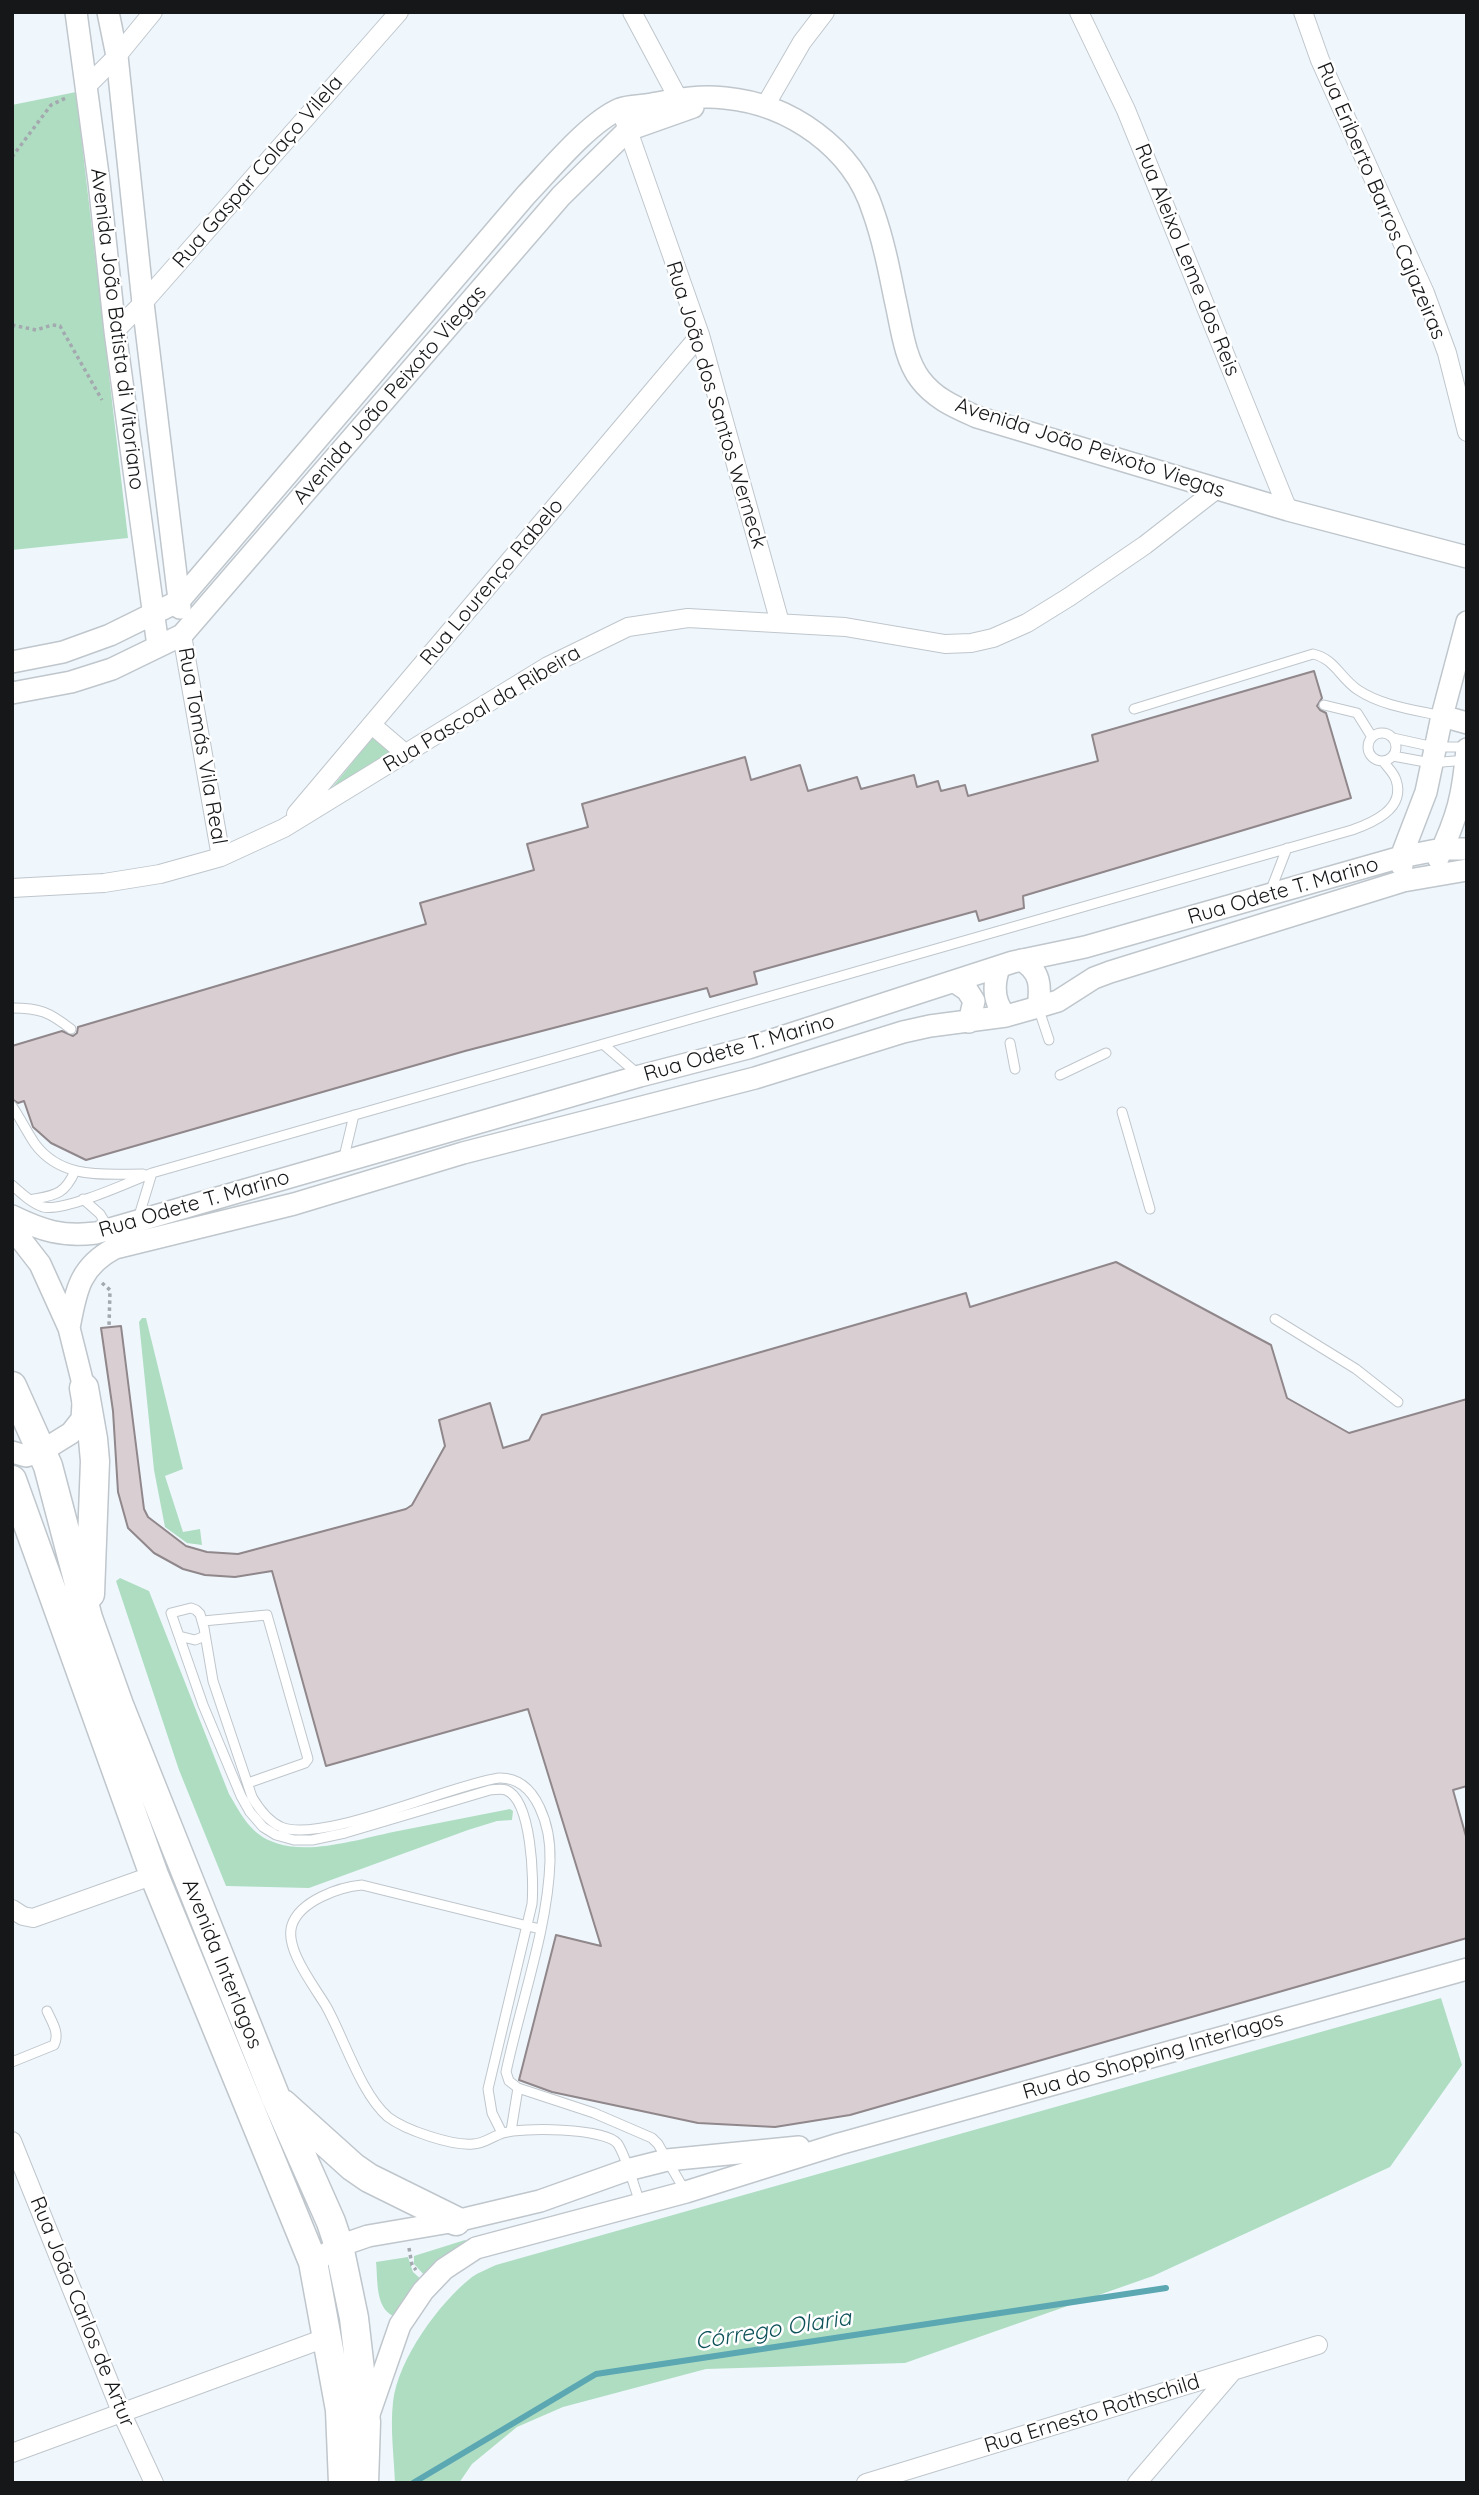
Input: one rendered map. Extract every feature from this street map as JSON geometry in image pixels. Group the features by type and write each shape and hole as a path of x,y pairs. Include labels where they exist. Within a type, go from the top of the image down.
{"main road":[{"name":"Avenida Interlagos","path":"12,1386 42,1451 88,1618 118,1705 276,2098 339,2246 354,2318 366,2422 364,2483"},
{"path":"84,1388 93,1438 94,1461 88,1618"},
{"name":"Avenida Interlagos","path":"12,1480 154,1875 313,2262 340,2410 343,2483"},
{"path":"276,2098 353,2167 393,2191 456,2221"}],"street":[{"name":"Avenida João Batista di Vitoriano","path":"76,12 99,182 115,331 158,646"},
{"name":"Avenida João Batista di Vitoriano","path":"108,12 117,56 182,635"},
{"path":"85,88 117,56 153,12"},
{"name":"Rua Gaspar Colaço Vilela","path":"115,331 143,303 399,12"},
{"path":"632,12 678,98"},
{"path":"765,106 802,43 825,12"},
{"name":"Rua Aleixo Leme dos Reis","path":"1079,12 1126,110 1288,510"},
{"name":"Rua Eriberto Barros Cajazeiras","path":"1303,12 1320,60 1425,293 1447,353 1467,432"},
{"name":"Avenida João Peixoto Viegas","path":"12,662 63,652 110,635 179,601 526,195 586,132 620,110 678,98 703,96 765,106 794,119 827,141 847,163 873,209 906,346 919,377 934,396 977,417 1463,561"},
{"name":"Avenida João Peixoto Viegas","path":"12,693 71,682 112,669 182,635 561,196 628,130 701,104 765,106"},
{"name":"Rua João dos Santos Werneck","path":"620,110 700,335 780,623"},
{"name":"Rua Lourenço Rabelo","path":"284,828 700,335"},
{"name":"Rua Pascoal da Ribeira","path":"12,888 104,883 160,874 221,857 284,828 548,666 628,627 688,618 845,627 945,644 971,643 993,638 1027,623 1069,597 1145,545 1217,489"},
{"path":"1403,881 1401,857 1426,792 1442,716 1467,622"},
{"name":"Rua Tomás Vila Real","path":"182,635 221,857"},
{"path":"1442,716 1467,723"},
{"path":"372,725 406,754"},
{"path":"1429,876 1452,829 1465,791 1466,752"},
{"name":"Rua Odete T. Marino","path":"12,1216 45,1231 78,1235 137,1222 640,1076 748,1048 1021,960 1085,947 1401,857 1442,849 1467,849"},
{"name":"Rua Odete T. Marino","path":"69,1328 81,1279 103,1255 115,1248 294,1204 463,1153 755,1078 903,1032 1006,1016 1058,1001 1094,978 1110,972 1403,881 1467,870"},
{"path":"1021,960 1033,969 1039,979 1038,1007"},
{"path":"999,968 994,980 995,997 1006,1016"},
{"path":"956,982 967,990 974,1001 969,1022"},
{"path":"12,1228 40,1264 69,1328 84,1388 82,1419 71,1433 42,1451 26,1456 12,1452"},
{"path":"12,1909 23,1916 33,1918 154,1875"},
{"name":"Rua do Shopping Interlagos","path":"366,2422 400,2325 444,2269 477,2248 686,2192 839,2144 1467,1969"},
{"name":"Rua João Carlos de Artur","path":"12,2141 122,2414 153,2483"},
{"name":"Rua do Shopping Interlagos","path":"313,2262 339,2246 368,2236 456,2221 540,2201 627,2170 667,2160 839,2144"},
{"path":"12,2453 328,2337"},
{"name":"Rua Ernesto Rothschild","path":"866,2483 1318,2345"},
{"path":"1137,2483 1233,2371"}],"lane":[{"path":"1134,709 1313,654 1325,657 1355,689 1367,696 1442,716"},
{"path":"1324,705 1357,713 1372,737"},
{"path":"12,1185 30,1200 47,1208 73,1203 152,1174 354,1115 1352,830 1376,821 1386,813 1398,790 1396,778 1382,761 1372,757 1369,752 1372,737 1383,732 1433,755 1466,752"},
{"path":"1393,738 1396,750 1393,756"},
{"path":"1382,761 1393,756 1466,752"},
{"path":"1269,896 1287,848"},
{"path":"1038,1007 1049,1040"},
{"path":"12,1008 34,1008 47,1012 71,1029"},
{"path":"603,1044 640,1076"},
{"path":"1010,1044 1014,1069"},
{"path":"1060,1075 1106,1053"},
{"path":"12,1106 41,1151 68,1170 89,1174 152,1174"},
{"path":"1122,1112 1150,1209"},
{"path":"343,1162 354,1115"},
{"path":"30,1200 63,1191 75,1171"},
{"path":"137,1222 152,1174"},
{"path":"83,1199 100,1213 109,1229"},
{"path":"1275,1319 1356,1369 1398,1402"},
{"path":"506,2132 492,2113 488,2089 532,1904 534,1878 528,1833 523,1815 512,1795 505,1789 493,1790 312,1840 294,1840 276,1835 256,1820 241,1796 203,1706 171,1613 183,1609 197,1610 202,1621 213,1681 248,1783 259,1808 281,1826 296,1830 332,1826 499,1778 513,1779 526,1788 543,1817 550,1860 540,1929 506,2072 509,2081 518,2088 594,2113 645,2134 658,2144 686,2192"},
{"path":"202,1621 267,1615 282,1666 308,1759 305,1763 248,1783"},
{"path":"179,1636 195,1640 205,1636"},
{"path":"493,1790 499,1778"},
{"path":"540,1929 362,1885 346,1887 325,1895 294,1919 289,1933 294,1952 338,2026 362,2080 382,2110 397,2122 412,2129 471,2145 506,2132 580,2130 607,2136 617,2143 640,2203"},
{"path":"12,2062 54,2045 57,2033 47,2011"},
{"path":"506,2132 518,2088"}],"path":[{"path":"12,157 51,105 85,88"},
{"path":"12,325 36,330 52,325 60,326 103,401"},
{"path":"87,1270 110,1290 108,1327"},
{"path":"408,2229 412,2265 430,2284"}],"green space":[{"path":"76,92 128,538 12,550 12,105"},
{"path":"377,732 398,751 326,795"},
{"path":"146,1318 183,1469 165,1476 183,1532 200,1529 202,1545 187,1543 165,1527 154,1470 139,1322"},
{"path":"120,1578 149,1591 229,1794 248,1824 267,1840 289,1846 319,1847 510,1809 513,1811 512,1820 497,1821 468,1830 309,1888 226,1886 179,1770 116,1581"},
{"path":"1441,1998 1462,2065 1390,2167 1153,2276 905,2363 706,2369 563,2407 517,2427 472,2464 459,2483 395,2483 393,2402 396,2385 411,2350 446,2301 459,2288 472,2277 496,2265"},
{"path":"465,2240 468,2242 426,2277 414,2264 414,2256"},
{"path":"408,2257 413,2272 423,2281 393,2316 387,2312 380,2300 376,2262"}],"building":[{"path":"1314,671 1322,698 1317,706 1326,713 1351,798 1023,896 1024,908 979,921 976,911 754,972 757,984 710,997 707,988 465,1051 86,1160 51,1143 33,1127 24,1101 18,1103 12,1099 12,1046 62,1031 73,1036 78,1027 426,924 420,903 534,870 527,844 588,827 582,804 745,757 751,780 800,765 808,791 857,777 861,789 914,775 917,787 938,781 941,791 965,785 968,796 1098,761 1092,735"},
{"path":"1116,1262 1271,1345 1287,1398 1349,1433 1467,1399 1467,1786 1453,1790 1467,1840 1467,1938 850,2115 775,2127 698,2123 552,2092 519,2080 556,1935 601,1946 528,1709 326,1766 272,1571 235,1577 205,1575 183,1569 154,1553 128,1528 118,1492 113,1411 101,1328 121,1326 144,1509 148,1517 186,1546 207,1552 238,1554 406,1509 412,1505 445,1446 439,1420 490,1403 503,1448 529,1440 542,1415 966,1293 970,1307"}],"waterway":[{"name":"Córrego Olaria","path":"413,2483 596,2374 1166,2288"}]}
